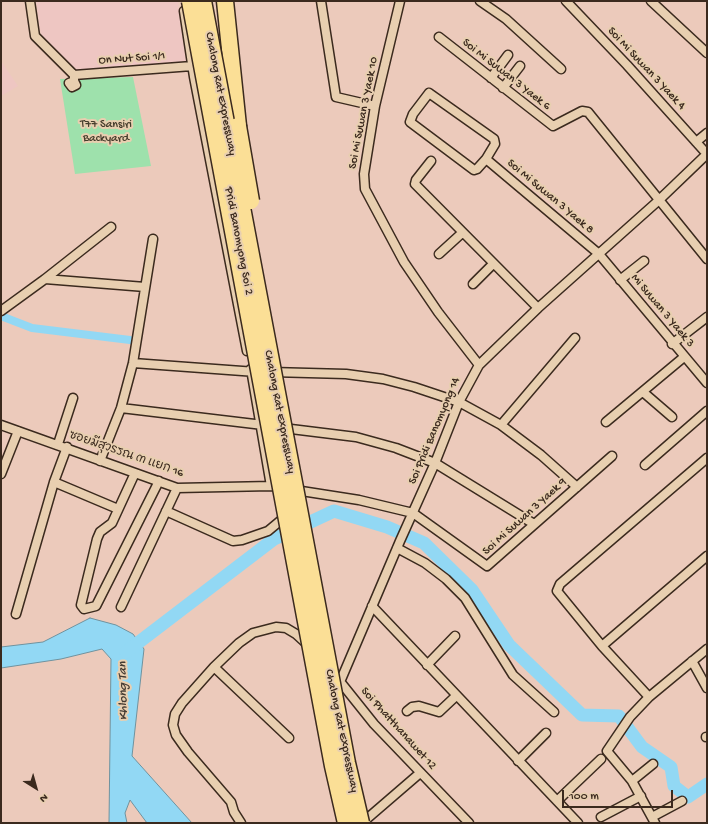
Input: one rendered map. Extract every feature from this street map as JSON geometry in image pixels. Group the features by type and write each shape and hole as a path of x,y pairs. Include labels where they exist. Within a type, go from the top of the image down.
{"highway":[{"name":"Chalong Rat Expressway","path":"190,1 330,750 346,823"},
{"name":"Chalong Rat Expressway","path":"202,1 346,762 362,823"},
{"path":"225,1 238,126 273,329 283,430"}],"street":[{"name":"On Nut Soi 1/1","path":"30,1 35,36 74,78 192,66"},
{"name":"Pridi Banomyong Soi 2","path":"183,1 192,66 251,372 271,486"},
{"path":"320,1 336,97 375,106"},
{"name":"Soi Mi Suwan 3 Yaek 10","path":"400,1 375,106 364,174 365,189 404,262 438,312 480,365"},
{"path":"480,1 506,19 561,69"},
{"name":"Soi Mi Suwan 3 Yaek 4","path":"566,1 627,65 707,154"},
{"path":"651,1 707,53"},
{"name":"Soi Mi Suwan 3 Yaek 6","path":"439,38 553,126 582,111 588,112 658,201"},
{"path":"491,78 508,55"},
{"path":"503,88 520,66"},
{"path":"426,94 432,94 494,139 495,144 486,159 474,170 411,124 410,119 426,94"},
{"path":"696,142 707,133"},
{"name":"Soi Pridi Banomyong 14","path":"340,682 398,544 435,463 459,402 480,365 538,308 658,201 707,154"},
{"name":"Soi Mi Suwan 3 Yaek 8","path":"486,159 599,254"},
{"path":"431,161 416,180 415,184 538,308"},
{"path":"658,201 707,259"},
{"path":"1,311 111,227"},
{"path":"439,254 462,233"},
{"path":"100,461 121,408 133,364 153,239"},
{"path":"699,250 707,245"},
{"name":"Mi Suwan 3 Yaek 3","path":"599,254 672,344 707,383"},
{"path":"620,280 644,260"},
{"path":"472,284 493,264"},
{"path":"44,279 145,287"},
{"path":"672,344 707,317"},
{"path":"500,426 575,338"},
{"path":"606,422 684,357"},
{"path":"133,364 251,372 346,374 383,379 414,387 459,402 500,426 541,455 577,487"},
{"path":"643,392 672,417"},
{"path":"58,444 73,398"},
{"path":"121,408 356,437 396,448 435,463 479,488 534,524"},
{"path":"644,465 707,411"},
{"name":"ซอยมีสุวรรณ ๓ แยก 16","path":"1,425 67,447 100,461 177,488 271,486 359,500 413,513"},
{"path":"1,474 18,431"},
{"path":"16,614 54,482 67,447"},
{"name":"Soi Mi Suwan 3 Yaek 9","path":"413,513 487,566 612,456"},
{"path":"649,697 602,646 557,590 560,584 707,458"},
{"path":"135,473 112,523 100,532 97,539 81,605 84,608 96,606 159,481"},
{"path":"54,482 118,509"},
{"path":"121,607 177,488"},
{"path":"166,511 233,541 242,540 268,531 280,522"},
{"path":"398,544 446,579 465,598 513,675 554,712"},
{"path":"602,646 707,556"},
{"path":"372,606 578,823"},
{"name":"Soi Phatthanawet 12","path":"241,823 231,802 188,752 176,735 173,725 175,714 182,703 214,667 239,643 253,633 276,626 286,628 296,634 321,658 374,724 469,823"},
{"path":"427,665 455,636"},
{"path":"682,801 654,820 632,781 607,751 630,718 649,697 707,649"},
{"path":"692,661 707,688"},
{"path":"214,667 289,738"},
{"path":"407,711 412,707 419,706 438,712 456,696"},
{"path":"518,761 546,733"},
{"path":"557,801 601,758"},
{"path":"632,781 653,764"},
{"path":"362,823 420,772"},
{"path":"601,817 641,796"}],"shaded area":[{"path":"36,1 178,1 186,62 75,71 41,35"},
{"path":"1,61 18,86 1,96"}],"green space":[{"name":"T77 Sansiri Backyard","path":"133,77 151,166 75,174 60,79"}],"water":[{"name":"Khlong Tan","path":"90,618 116,625 133,634 144,649 132,756 192,823 147,823 130,800 125,813 127,823 109,823 111,659 102,649 61,659 1,668 1,647 43,642"}],"waterway":[{"path":"1,316 32,328 130,340"},
{"path":"126,652 274,539 334,511 387,527 424,543 472,590 509,645 582,715 619,716 642,747 671,767 674,786 688,797 707,784"}]}
